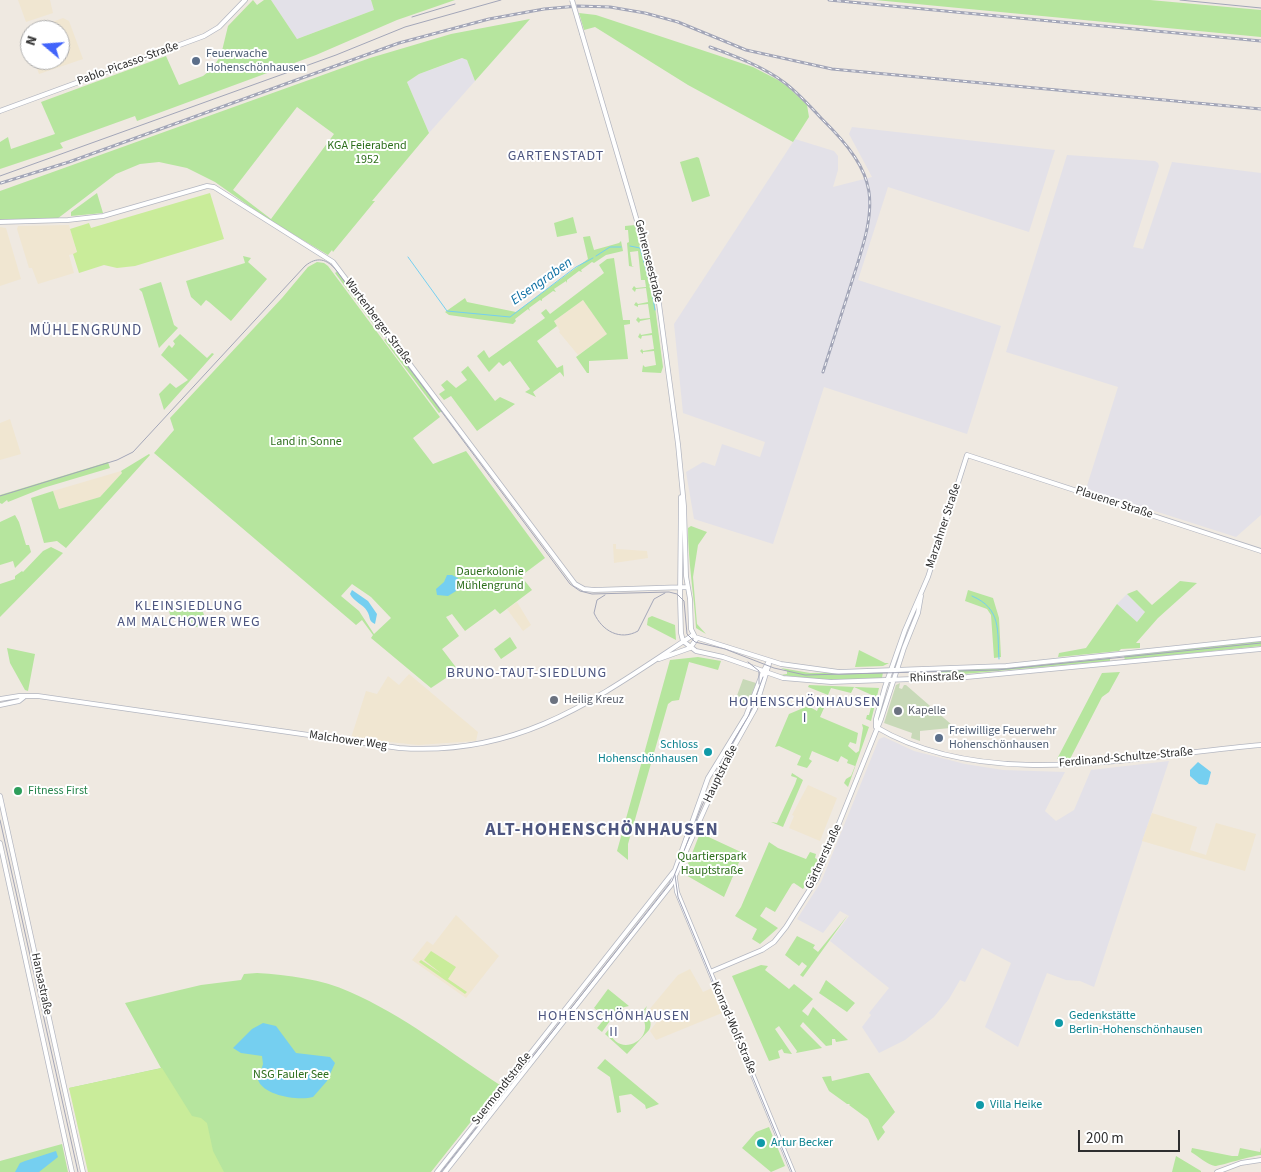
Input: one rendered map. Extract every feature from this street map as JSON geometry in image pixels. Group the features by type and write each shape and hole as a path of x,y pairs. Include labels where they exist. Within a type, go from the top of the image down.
{"main road":[{"name":"Pablo-Picasso-Straße","path":"0,111 204,36 219,27 246,0"},
{"name":"Gehrenseestraße","path":"572,0 658,289 678,444 687,587"},
{"name":"Wartenberger Straße","path":"0,222 68,220 104,216 207,186 214,187 334,262 575,584 584,589 594,590 687,587"},
{"name":"Plauener Straße","path":"967,455 1261,550"},
{"name":"Marzahner Straße","path":"892,678 918,613 921,596 967,455"},
{"name":"Gehrenseestraße","path":"680,587 682,494"},
{"path":"680,587 683,641 690,648 765,672"},
{"path":"687,587 693,635 697,638 728,646 769,661"},
{"name":"Malchower Weg","path":"0,699 40,696 399,748 446,748 491,742 548,724 579,708 693,635"},
{"path":"690,648 697,638"},
{"name":"Rhinstraße","path":"769,661 830,672 1006,666 1261,639"},
{"name":"Malchower Weg","path":"653,661 690,648"},
{"name":"Rhinstraße","path":"765,672 818,682 986,676 1261,649"},
{"name":"Hauptstraße","path":"668,890 675,878 693,828 703,789 717,762 746,716 769,661"},
{"name":"Marzahner Straße","path":"892,678 894,670"},
{"name":"Hauptstraße","path":"661,889 674,871 724,766 755,710 765,672"},
{"name":"Gärtnerstraße","path":"710,972 764,949 786,927 819,873 880,720 892,678"},
{"name":"Malchower Weg","path":"0,705 24,697"},
{"name":"Ferdinand-Schultze-Straße","path":"876,726 908,742 944,753 1030,765 1094,764 1261,745"},
{"path":"717,762 724,766"},
{"name":"Hansastraße","path":"0,796 83,1172"},
{"name":"Hansastraße","path":"0,843 72,1172"},
{"name":"Hauptstraße","path":"674,871 677,892"},
{"path":"661,889 677,892"},
{"name":"Suermondtstraße","path":"437,1172 661,889"},
{"name":"Suermondtstraße","path":"445,1172 668,890"},
{"name":"Konrad-Wolf-Straße","path":"677,892 793,1172"},
{"path":"1217,1172 1261,1160"}],"shaded area":[{"path":"18,0 50,0 53,13 32,20 25,20"},
{"path":"271,0 371,0 374,10 297,39"},
{"path":"70,24 83,59 70,63"},
{"path":"463,58 467,60 475,81 429,133 407,82 419,74"},
{"path":"38,70 51,70 39,74"},
{"path":"852,127 1055,150 1029,232 888,187 858,280 1001,326 967,434 824,387 773,544 694,519 686,472 703,462 715,466 722,444 760,457 765,442 683,413 674,324 795,139 834,151 838,156 838,170 833,187 872,177 849,134"},
{"path":"1067,155 1155,161 1158,163 1159,166 1133,247 1143,249 1172,162 1261,173 1261,515 1236,537 1086,489 1118,387 1006,352"},
{"path":"69,225 77,253 69,255 74,273 38,284 32,268 29,268 17,229 18,226"},
{"path":"0,227 6,228 21,279 0,286"},
{"path":"583,300 608,334 578,355 559,332 554,321"},
{"path":"10,419 21,454 0,460 0,423"},
{"path":"121,471 122,473 100,497 59,509 53,491"},
{"path":"613,544 616,544 616,549 647,551 648,558 614,563"},
{"path":"1127,594 1145,612 1137,622 1117,604"},
{"path":"517,602 531,625 523,631 507,609"},
{"path":"409,674 478,732 476,741 418,745 351,738 366,691 377,694 388,676 399,685"},
{"path":"884,737 914,751 965,764 1003,770 1065,772 1045,811 1056,821 1074,810 1091,770 1169,761 1094,987 1080,981 1066,980 1047,973 1018,1047 985,1027 1011,963 982,948 965,982 960,980 949,999 934,1017 905,1040 879,1053 862,1027 871,1015 869,1013 889,988 830,941 849,916 840,911 823,933 797,919 821,882 879,739"},
{"path":"808,785 837,798 820,841 789,828 794,816 792,815"},
{"path":"1152,813 1197,827 1190,850 1206,855 1216,823 1256,834 1245,871 1142,841"},
{"path":"456,915 499,956 466,998 412,960 427,941 433,945"},
{"path":"690,969 703,992 712,988 722,1013 656,1040 650,1031 658,1020 648,1011 678,975"}],"green space":[{"path":"253,0 257,5 264,0 271,0 297,39 374,10 371,0 455,0 397,20 316,55 137,121 135,116 60,143 63,148 0,169 0,142 8,137 11,149 55,134 41,102 166,56 179,85 203,76 212,69 221,55 228,26"},
{"path":"875,0 1150,0 1261,10 1261,37"},
{"path":"579,13 596,15 753,67 788,87 807,105 809,117 793,142 688,85 595,27 584,30"},
{"name":"KGA Feierabend 1952","path":"530,19 475,81 467,60 462,58 419,74 407,82 429,133 372,201 375,201 333,252 332,250 328,255 266,218 215,182 187,168 159,162 140,164 116,174 57,219 0,220 0,191 370,58 451,34","holes":["297,107 334,134 271,219 233,190"]},
{"path":"699,158 710,196 692,202 680,162"},
{"path":"97,193 103,213 71,216 71,212"},
{"path":"210,193 224,239 135,266 117,268 104,265 79,273 73,254 77,252 70,229 89,223 91,228"},
{"path":"573,217 577,233 557,237 554,223"},
{"path":"635,225 652,284 663,367 661,373 642,372 643,365 645,367 656,365 654,351 643,352 643,354 640,351 642,349 643,351 654,349 652,335 642,336 641,339 638,337 640,333 641,335 652,333 650,319 640,321 639,323 636,320 638,317 640,319 650,318 648,304 638,305 638,307 634,305 636,302 638,304 648,302 646,288 636,289 635,292 632,289 634,286 636,288 646,287 645,280 641,280 638,251 630,252 632,266 634,267 629,266 628,230 625,230 625,226"},
{"path":"590,236 594,250 621,241 623,251 606,255 594,263 592,262 581,270 582,272 579,271 567,280 567,283 566,281 554,289 556,292 553,291 542,301 540,300 529,308 530,311 528,309 515,319 516,321 513,324 449,315 445,312 465,298 467,302 516,312 588,259 583,237"},
{"path":"243,256 251,258 248,262 267,279 231,321 206,300 201,306 191,297 186,281 245,263"},
{"path":"614,258 623,320 630,320 630,324 624,325 628,359 589,361 589,373 587,373 576,357 607,334 583,300 554,321 557,326 537,341 557,368 563,365 564,377 560,372 533,392 536,397 525,392 530,389 510,361 503,366 499,362 489,372 477,356 484,350 489,358 545,318 541,313 546,309 550,314 604,273 599,265 607,259"},
{"name":"Land in Sonne","path":"317,262 328,266 440,417 413,438 433,464 466,451 545,558 521,576 532,590 500,614 495,609 465,631 452,614 446,617 459,636 442,649 458,670 431,688 371,638 373,635 362,620 356,625 154,453 174,430 170,418 282,298 308,267","holes":["352,584 371,597 391,618 374,634 359,611 341,596"]},
{"path":"338,271 385,334 383,337 335,273"},
{"path":"161,282 174,325 178,328 159,348 142,292 139,289"},
{"path":"180,334 207,358 212,353 214,354 164,410 159,394 170,383 176,388 188,380 161,355 169,345 172,348 175,344 173,341"},
{"path":"389,338 442,411 439,413 384,340"},
{"path":"468,366 495,401 500,397 515,404 477,431 451,396 444,400 439,394 445,390 441,385 447,380 456,388 467,380 461,372"},
{"path":"149,454 66,548 57,541 44,543 31,498 53,491 59,509 100,497 122,473 121,471"},
{"path":"108,462 110,468 43,488 8,502 7,500 2,504 0,503 0,495"},
{"path":"15,515 26,545 29,545 31,552 15,568 13,561 0,565 0,522"},
{"path":"691,526 707,532 698,545 693,577 697,624 706,634 696,628 688,541 688,528"},
{"path":"51,547 63,553 0,617 0,584 15,579 15,576 23,572 43,551"},
{"path":"1180,581 1197,583 1158,618 1136,643 1140,643 1140,648 1058,657 1059,653 1086,648 1117,604 1137,622 1145,612 1127,594 1137,590 1152,605"},
{"path":"968,590 993,598 999,618 1001,657 994,658 991,615 987,609 965,601"},
{"path":"176,601 203,612 205,618 201,626 196,627 170,615 169,610"},
{"path":"652,616 675,625 676,640 647,625 648,618"},
{"path":"510,637 517,648 501,659 494,649"},
{"path":"1261,641 1261,646 1125,660 1124,656"},
{"path":"7,648 35,654 28,691 25,690 10,663"},
{"path":"859,650 885,663 889,663 883,666 855,667"},
{"path":"698,657 721,661 718,670 689,662 679,700 668,704 628,844 628,860 617,851 670,660"},
{"path":"1110,658 1110,661 941,676 940,674 941,670 1020,667"},
{"path":"781,668 810,673 883,672 882,678 828,680 780,675 787,674 787,671"},
{"path":"1120,672 1109,692 1102,697 1070,759 1057,759 1102,673"},
{"path":"743,679 756,683 747,706 735,701"},
{"path":"900,683 899,688 902,689 906,685 952,725 950,728 920,731 920,741 911,738 912,733 884,723 896,685"},
{"path":"809,685 879,688 871,721 866,719 867,715 869,715 874,696 854,687 851,693 831,688 828,695 808,687"},
{"path":"808,706 817,711 819,706 824,708 820,717 858,733 856,744 850,742 848,746 856,753 859,751 862,724 869,727 848,787 844,783 851,776 855,766 847,763 848,760 841,756 838,762 812,751 809,759 812,761 807,768 797,765 801,756 779,746 775,747 789,714"},
{"path":"792,773 803,780 783,827 771,822 777,823 795,784 797,778 791,776"},
{"name":"Quartierspark Hauptstraße","path":"700,833 743,853 724,897 684,874"},
{"path":"769,842 778,848 806,859 810,852 816,854 815,858 819,860 803,889 794,883 775,912 766,907 760,916 778,928 760,944 752,939 757,929 735,916 741,907"},
{"path":"848,915 803,977 800,975 807,966 802,962 799,966 785,955 797,936 815,945 813,948 818,952"},
{"path":"431,951 456,967 448,979 467,992 465,994 419,962 421,960 442,974 424,960"},
{"path":"761,965 768,966 765,970 789,989 794,984 813,999 802,1011 808,1016 813,1007 848,1040 836,1042 835,1039 832,1039 832,1045 826,1046 803,1022 800,1026 822,1048 796,1053 797,1051 779,1026 775,1029 792,1054 784,1053 782,1049 778,1051 780,1058 769,1061 732,976"},
{"name":"NSG Fauler See","path":"257,973 305,978 328,984 370,1001 408,1023 500,1085 431,1172 209,1172 76,1104 69,1088 161,1068 125,1003 201,985 241,980 244,974"},
{"path":"826,980 855,1003 847,1012 819,993"},
{"path":"608,989 629,1006 616,1009 617,1011 602,1032 597,1028 606,1017 594,1008"},
{"path":"647,1006 645,1011 651,1025 649,1030 627,1054 605,1034 609,1029 613,1039 620,1044 635,1043 645,1031 645,1023 640,1014"},
{"path":"605,1059 659,1104 646,1109 645,1105 631,1094 619,1096 621,1112 617,1113 610,1077 597,1068"},
{"path":"162,1068 192,1116 201,1118 207,1123 213,1151 224,1172 88,1172 69,1088"},
{"path":"869,1073 895,1112 882,1127 885,1132 878,1141 868,1119 850,1104 847,1104 829,1091 822,1077 831,1076 832,1081"},
{"path":"769,1127 785,1166 771,1172 742,1148 756,1132"},
{"path":"62,1144 68,1172 0,1172 0,1161"},
{"path":"1261,1147 1261,1155 1215,1166 1191,1152 1192,1148 1238,1156 1240,1148 1260,1152"},
{"path":"1176,1156 1201,1171 1201,1172 1172,1172"}],"water":[{"path":"447,575 458,578 456,591 448,596 437,595 436,589 444,582"},
{"path":"352,590 368,601 377,614 375,624 370,620 365,609 352,597 350,594"},
{"path":"1198,762 1211,772 1208,784 1206,785 1199,784 1190,776 1190,770"},
{"path":"263,1023 276,1026 296,1053 330,1057 335,1063 327,1081 313,1097 291,1098 267,1090 258,1080 263,1064 262,1056 241,1053 233,1048 252,1029"},
{"path":"56,1151 58,1157 39,1172 15,1172 20,1163"}],"waterway":[{"name":"Elsengraben","path":"630,246 640,248 651,287 655,310"},
{"name":"Elsengraben","path":"596,256 610,247 621,247"},
{"name":"Elsengraben","path":"408,257 447,311 510,317 576,267 593,258"},
{"path":"972,596 982,601 993,614 996,621 999,659"}],"tram line":[{"path":"0,176 336,55 405,27 501,0"},
{"path":"1180,0 1261,8"},
{"path":"412,17 455,4"},
{"path":"0,496 117,460 133,452 305,266 314,261 322,260 329,263 336,270 570,584 580,591 592,594 669,592 677,594 684,601 687,634 695,642 725,649 774,668 805,675 997,670 1261,643"},
{"path":"605,595 597,600 594,613 607,629 625,635 638,631 654,599 665,593"},
{"path":"748,662 759,671 759,684"},
{"path":"441,1172 672,881 722,760 749,715 763,677"},
{"path":"0,820 78,1172"},
{"path":"675,875 678,897 792,1172"}],"railway":[{"path":"829,0 1261,41"},
{"path":"1,183 69,162 399,43 489,19 544,9 578,6 610,7 645,13 678,22 746,50 832,69 1261,109"},
{"path":"710,47 759,67 790,87 841,139 855,157 864,174 869,191 870,209 867,229 823,372"}],"place":[{"name":"Feuerwache Hohenschönhausen","path":"196,61"},
{"name":"Heilig Kreuz","path":"554,700"},
{"name":"Kapelle","path":"898,711"},
{"name":"Freiwillige Feuerwehr Hohenschönhausen","path":"939,738"},
{"name":"Schloss Hohenschönhausen","path":"708,752"},
{"name":"Fitness First","path":"18,791"},
{"name":"Gedenkstätte Berlin-Hohenschönhausen","path":"1059,1023"},
{"name":"Villa Heike","path":"980,1105"},
{"name":"Artur Becker","path":"761,1143"}],"district":[{"name":"GARTENSTADT","path":"556,157"},
{"name":"MÜHLENGRUND","path":"86,332"},
{"name":"KLEINSIEDLUNG AM MALCHOWER WEG","path":"189,616"},
{"name":"BRUNO-TAUT-SIEDLUNG","path":"527,674"},
{"name":"HOHENSCHÖNHAUSEN I","path":"805,712"},
{"name":"ALT-HOHENSCHÖNHAUSEN","path":"602,831"},
{"name":"HOHENSCHÖNHAUSEN II","path":"614,1026"}],"park label":[{"name":"Dauerkolonie Mühlengrund","path":"490,579"}]}
